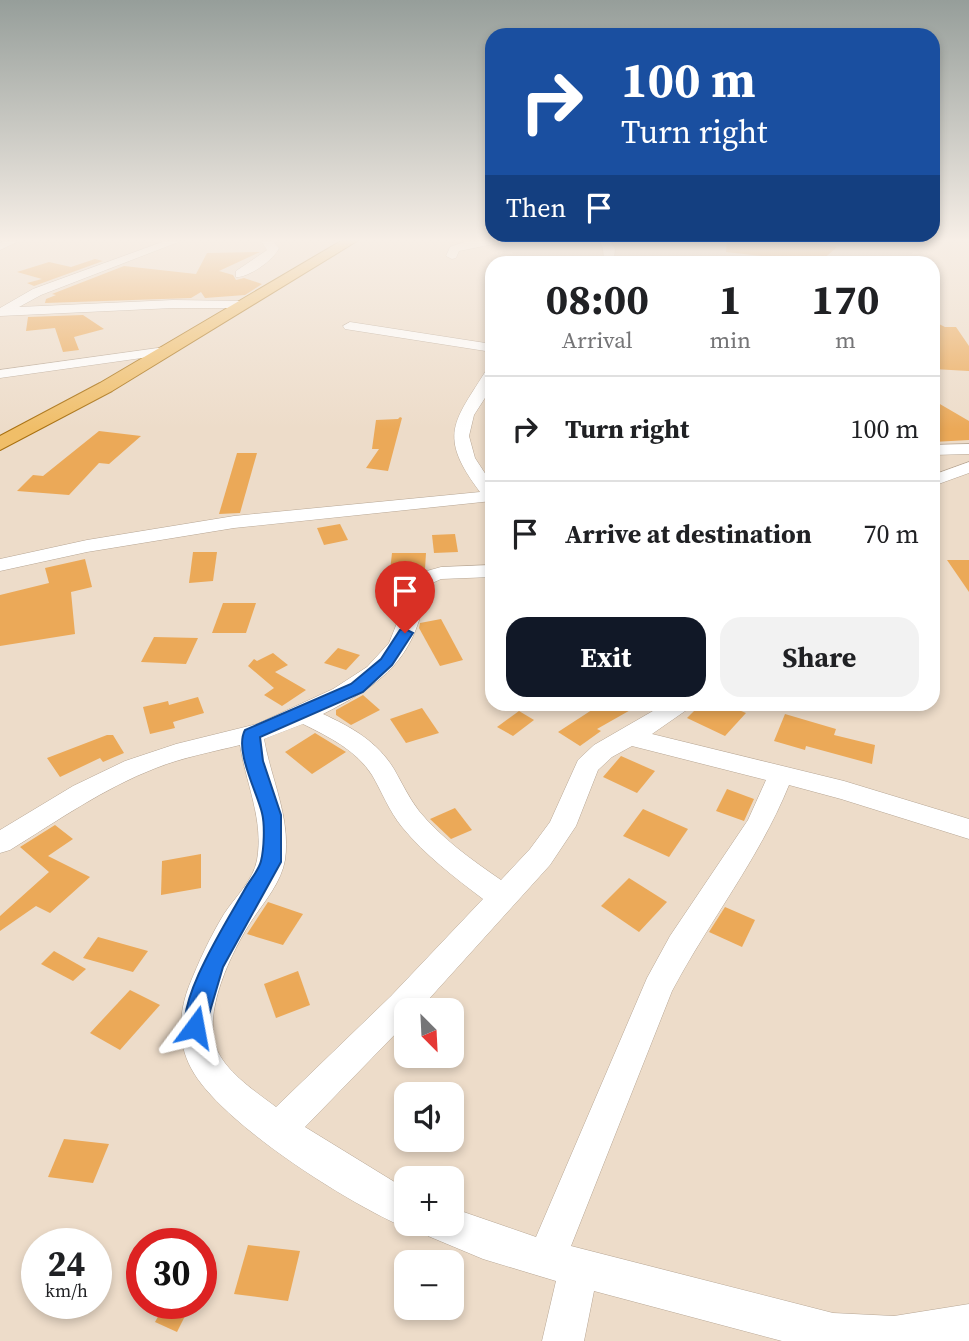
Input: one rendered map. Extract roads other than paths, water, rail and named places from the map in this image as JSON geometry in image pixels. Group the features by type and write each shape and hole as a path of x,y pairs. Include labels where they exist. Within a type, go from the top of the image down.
{"main road":[{"path":"0,444 106,387 241,305"}],"street":[{"path":"0,312 16,304"},
{"path":"0,312 173,304 241,305"},
{"path":"350,326 485,347"},
{"path":"0,374 165,351"},
{"path":"485,386 466,415 460,433 472,470 485,487"},
{"path":"940,450 969,449"},
{"path":"940,478 969,467"},
{"path":"0,565 100,544 234,522 485,497"},
{"path":"0,843 136,766 251,734 303,714 357,688 387,662 405,633 415,600 416,584 421,579 441,574 485,571"},
{"path":"278,1129 402,1006 501,896 540,857 562,826 587,766 603,751 671,711"},
{"path":"303,714 362,748 380,767 408,816 458,864 501,896"},
{"path":"251,734 254,761 272,815 271,862 213,965 198,1009 195,1027 203,1061 233,1093 278,1129 364,1188 394,1203"},
{"path":"627,736 844,790 969,829"},
{"path":"563,1341 563,1263 658,988 681,945 760,823 780,776"},
{"path":"464,1231 563,1263 833,1334 894,1337 969,1324"}]}
